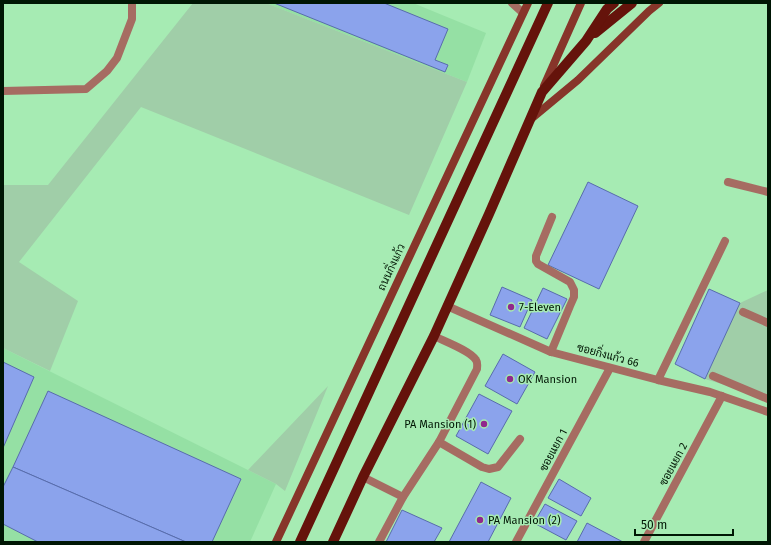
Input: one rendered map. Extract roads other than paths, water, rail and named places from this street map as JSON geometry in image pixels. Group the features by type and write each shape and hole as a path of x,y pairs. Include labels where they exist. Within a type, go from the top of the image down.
{"main road":[{"name":"ถนนกิ่งแก้ว","path":"276,542 528,3"},
{"path":"300,542 358,420 548,3"},
{"path":"333,542 363,477 434,336 581,3"},
{"path":"542,92 586,41 607,9 614,3"},
{"path":"586,41 632,3"},
{"path":"529,120 578,80 659,3"}],"street":[{"path":"3,91 86,89 107,71 117,58 132,19 132,3"},
{"path":"512,3 523,13"},
{"path":"728,182 768,192"},
{"path":"551,352 574,297 574,290 570,282 538,264 536,260 536,256 552,217"},
{"path":"658,380 725,241"},
{"name":"ซอยกิ่งแก้ว 66","path":"447,306 551,352 722,396 768,412"},
{"path":"743,312 768,322"},
{"path":"380,542 403,497 440,442 477,370 475,358 434,336"},
{"name":"ซอยแยก 1","path":"516,542 610,368"},
{"path":"714,376 768,399"},
{"path":"746,404 752,392"},
{"name":"ซอยแยก 2","path":"644,542 722,396"},
{"path":"440,442 482,467 489,469 498,467 520,439"},
{"path":"363,477 403,497"}],"place":[{"name":"7-Eleven","path":"511,307"},
{"name":"OK Mansion","path":"510,379"},
{"name":"PA Mansion (1)","path":"484,424"},
{"name":"PA Mansion (2)","path":"480,520"}]}
